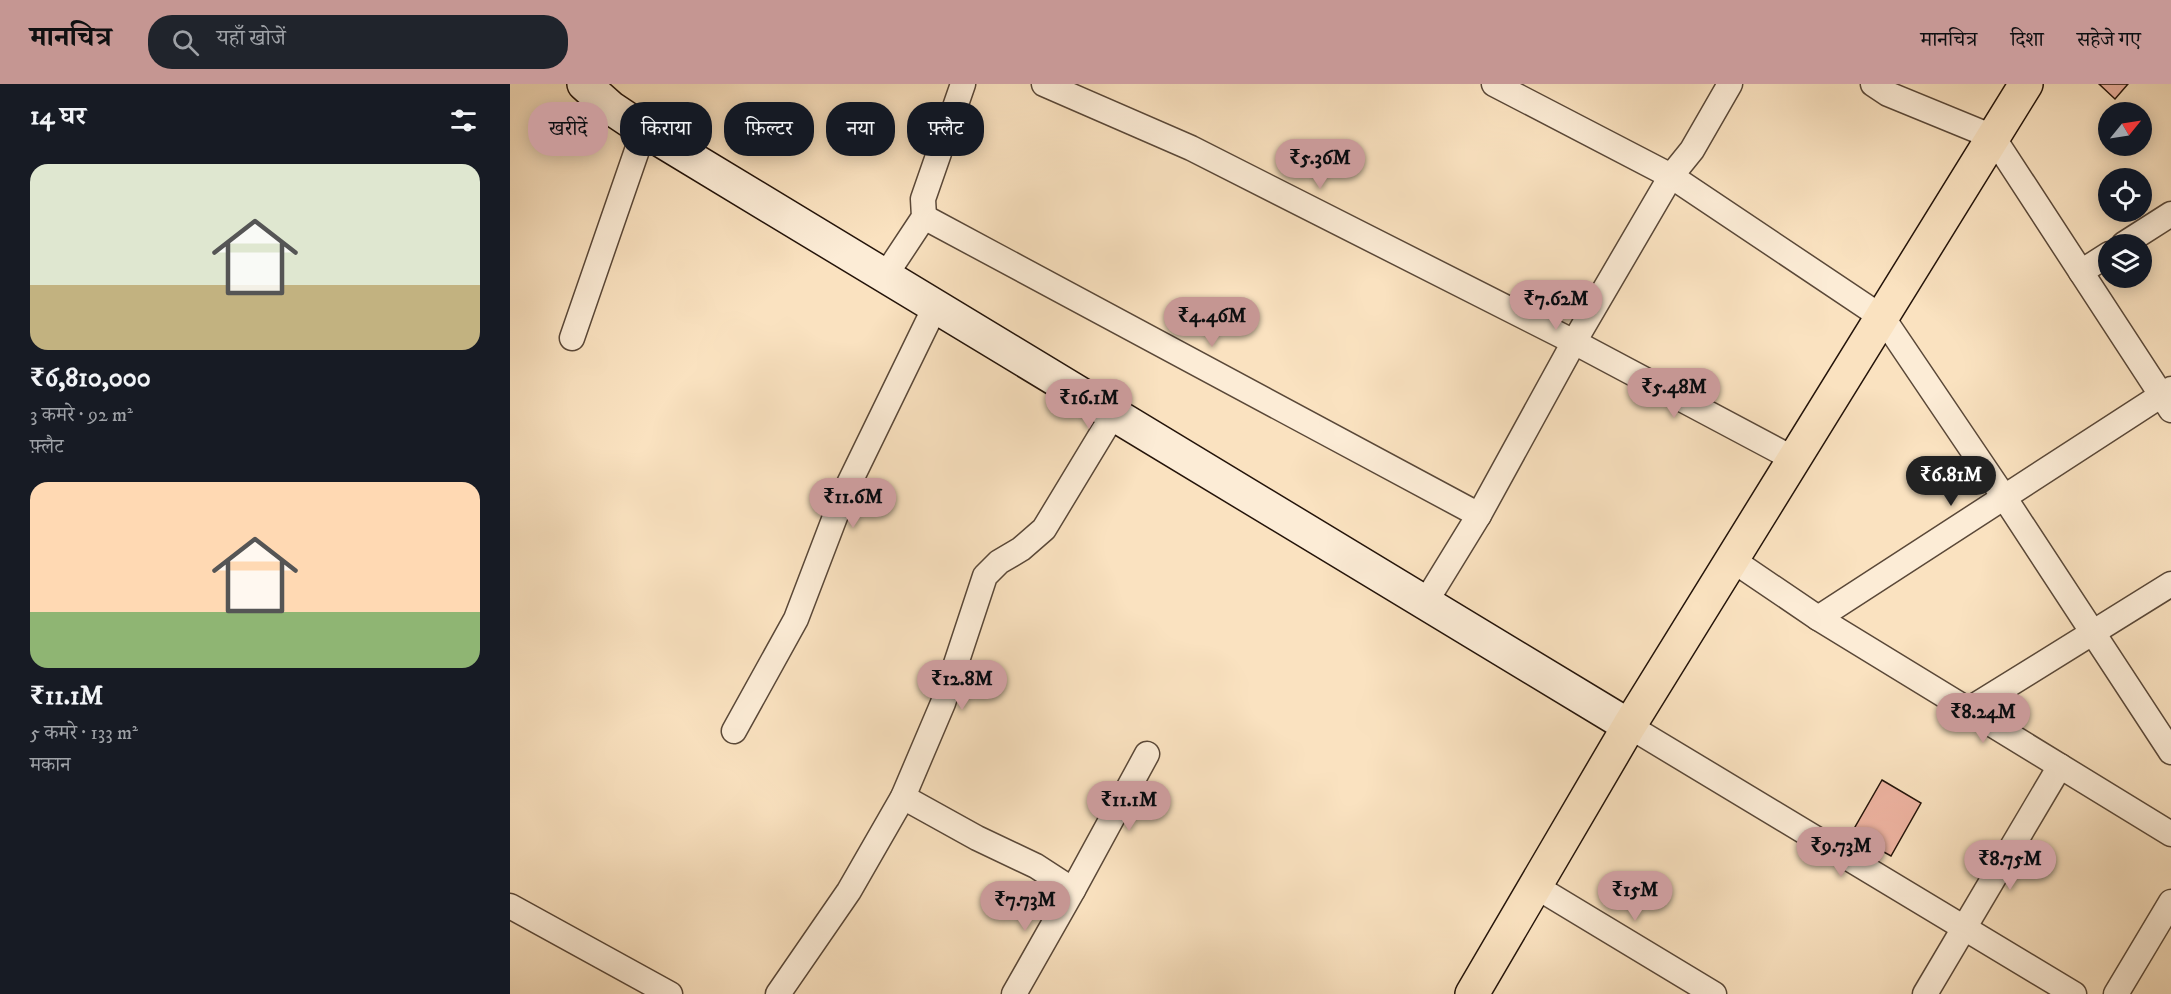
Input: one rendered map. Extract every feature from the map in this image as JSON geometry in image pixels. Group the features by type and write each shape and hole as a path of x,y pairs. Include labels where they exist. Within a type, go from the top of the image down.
{"main road":[{"path":"1472,994 1629,726 2026,84"}],"street":[{"path":"584,84 620,114"},
{"path":"885,276 924,217 923,199 963,84"},
{"path":"1044,84 1191,148 1574,342 1794,459"},
{"path":"1494,84 1671,176 1883,318 2004,497 2171,752"},
{"path":"1425,603 1479,515 1574,342 1671,176 1692,150 1730,84"},
{"path":"1818,618 2004,497 2168,398 2081,272 1993,137 1888,94 1873,84"},
{"path":"572,338 635,156"},
{"path":"687,156 2074,994"},
{"path":"2140,234 2171,214"},
{"path":"924,217 1479,515"},
{"path":"2081,272 2098,261"},
{"path":"734,731 796,619 843,496 936,307"},
{"path":"778,994 849,891 903,797 943,704 985,576 999,562 1021,549 1044,530 1113,414"},
{"path":"1731,559 1818,618 2171,834"},
{"path":"1968,710 2171,584"},
{"path":"1014,994 1147,753"},
{"path":"1925,994 2060,766"},
{"path":"903,797 977,838 1036,866 1073,890"},
{"path":"1535,886 1714,994"},
{"path":"2116,994 2171,902"},
{"path":"510,906 670,994"}],"building":[{"path":"2099,84 2128,84 2115,99"},
{"path":"1882,780 1921,803 1891,856 1851,834"}]}
